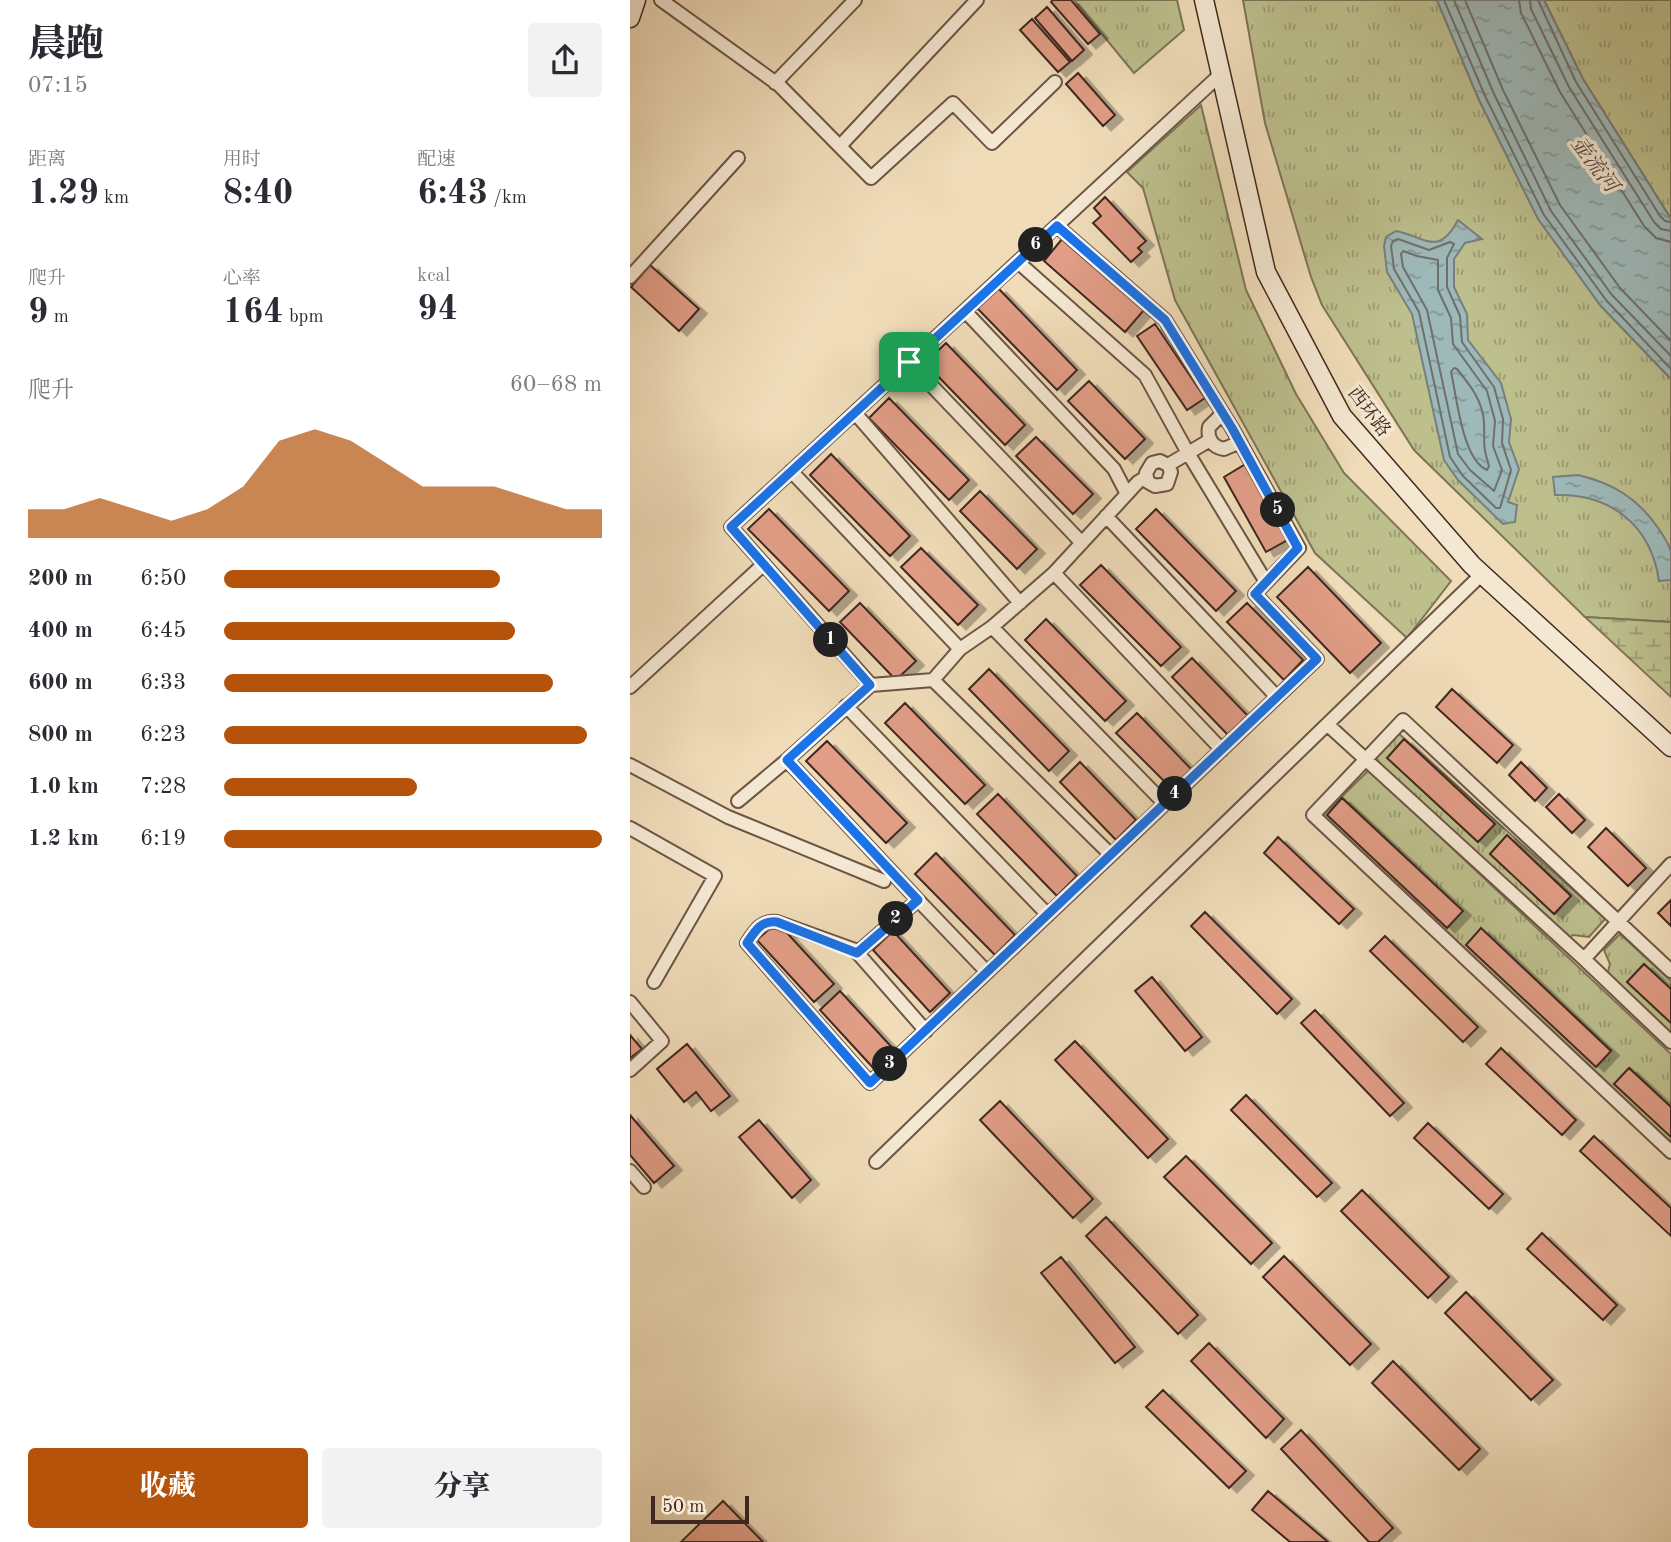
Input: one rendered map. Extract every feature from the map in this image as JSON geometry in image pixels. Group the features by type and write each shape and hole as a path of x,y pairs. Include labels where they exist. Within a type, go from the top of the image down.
{"main road":[{"path":"630,18 636,0"},
{"name":"西环路","path":"1204,0 1266,272 1342,415 1482,574 1671,747"}],"street":[{"path":"661,0 775,83 871,178 953,103 992,143 1055,82"},
{"path":"775,83 855,0"},
{"path":"840,146 977,0"},
{"path":"870,685 731,527 1222,73"},
{"path":"630,277 738,158"},
{"path":"926,1031 857,953 777,922 768,921 758,926 747,943 870,1083 926,1031 1317,659 1255,594 1298,548 1240,442 1165,320 1057,226"},
{"path":"1018,262 1145,375 1188,453 1266,582"},
{"path":"965,311 1114,469 1127,494"},
{"path":"909,362 1082,543"},
{"path":"855,413 1020,603"},
{"path":"1223,414 1209,426 1210,440 1224,449 1240,442"},
{"path":"1168,465 1210,440"},
{"path":"1160,461 1168,465 1171,477 1163,486 1151,484 1146,477 1147,469 1152,463 1160,461"},
{"path":"791,471 960,649"},
{"path":"738,801 870,685 933,680 960,649 992,627 1054,573 1138,482 1146,477"},
{"path":"1106,516 1277,697"},
{"path":"630,687 764,564"},
{"path":"1054,573 1222,750"},
{"path":"876,1162 1482,574"},
{"path":"992,627 1165,804"},
{"path":"933,680 1111,855"},
{"path":"846,706 1048,915"},
{"path":"1671,971 1403,720 1313,815 1671,1153"},
{"path":"1328,725 1584,958 1671,1042"},
{"path":"787,760 988,972"},
{"path":"630,765 728,817 884,881"},
{"path":"630,828 715,876 654,982"},
{"path":"1584,958 1671,864"},
{"path":"857,953 918,900"},
{"path":"630,1002 662,1041 630,1070"},
{"path":"630,1171 644,1186"}],"green space":[{"path":"1074,0 1177,0 1184,30 1134,73"},
{"path":"1243,0 1437,0 1479,100 1600,305 1671,379 1671,622 1585,617 1414,450 1322,305 1311,277 1265,123"},
{"path":"1544,0 1671,0 1671,219 1583,79"},
{"path":"1201,105 1246,290 1296,394 1344,473 1451,581 1407,638 1315,553 1175,300 1143,188 1127,172"},
{"path":"1585,617 1671,622 1671,697"},
{"path":"1397,732 1605,919 1589,937 1573,935 1569,938 1378,764 1375,754","holes":["1388,758 1494,825 1478,842","1507,836 1571,895 1555,914 1490,854"]},
{"path":"1369,770 1671,1054 1671,1107 1630,1068 1614,1084 1671,1137 1671,1142 1323,815","holes":["1343,798 1462,910 1448,927 1327,815","1482,929 1611,1050 1596,1066 1466,945"]},
{"path":"1620,934 1671,981 1671,989 1644,964 1627,982 1671,1023 1671,1035 1607,975 1610,964 1604,950"}],"water":[{"name":"壶流河","path":"1437,0 1544,0 1583,79 1671,219 1671,379 1600,305 1538,219 1479,100"},
{"path":"1458,220 1482,239 1465,243 1454,259 1454,287 1467,314 1468,340 1501,383 1511,419 1509,442 1519,469 1508,502 1517,505 1515,522 1503,524 1458,480 1444,460 1412,314 1387,272 1384,246 1386,237 1396,231 1430,242 1437,241 1451,232"},
{"path":"1578,475 1613,487 1633,500 1650,517 1671,552 1671,580 1659,581 1647,544 1625,516 1593,500 1555,495 1553,477"}],"building":[{"path":"1071,0 1100,34 1088,44 1051,2"},
{"path":"1047,7 1084,50 1072,61 1035,18"},
{"path":"1032,19 1070,62 1058,72 1020,30"},
{"path":"1078,73 1115,115 1103,126 1066,84"},
{"path":"1105,197 1146,241 1138,248 1142,252 1131,262 1093,223 1101,216 1094,208"},
{"path":"1062,239 1144,310 1125,332 1044,261"},
{"path":"650,265 699,309 679,331 631,287"},
{"path":"998,288 1077,370 1057,390 977,308"},
{"path":"1155,324 1205,398 1187,410 1137,336"},
{"path":"946,343 1025,425 1005,445 925,363"},
{"path":"1089,381 1145,439 1125,459 1068,401"},
{"path":"889,398 969,480 949,500 869,418"},
{"path":"1036,437 1093,494 1073,514 1016,456"},
{"path":"831,454 910,536 890,556 810,475"},
{"path":"1249,462 1291,538 1266,552 1224,477"},
{"path":"980,491 1037,549 1017,569 960,511"},
{"path":"769,509 849,591 829,611 748,529"},
{"path":"1156,509 1236,591 1216,611 1136,529"},
{"path":"921,548 978,605 958,625 901,567"},
{"path":"1101,565 1181,647 1161,666 1080,585"},
{"path":"1308,567 1381,643 1350,673 1277,597"},
{"path":"860,603 916,661 896,680 840,622"},
{"path":"1247,603 1303,660 1284,680 1227,622"},
{"path":"1046,619 1126,701 1105,721 1025,640"},
{"path":"1192,658 1248,716 1228,735 1172,677"},
{"path":"989,669 1069,751 1049,771 969,689"},
{"path":"1452,689 1513,745 1497,763 1436,707"},
{"path":"905,703 985,785 965,804 885,723"},
{"path":"1137,713 1193,771 1173,790 1116,733"},
{"path":"1404,739 1495,824 1478,842 1387,758"},
{"path":"827,741 907,823 886,843 806,761"},
{"path":"1080,762 1136,820 1116,840 1060,782"},
{"path":"1521,762 1547,788 1535,801 1509,775"},
{"path":"998,794 1077,876 1057,896 977,814"},
{"path":"1559,794 1585,820 1572,833 1546,807"},
{"path":"1342,798 1463,911 1447,928 1327,815"},
{"path":"1606,828 1646,868 1628,886 1588,847"},
{"path":"1507,835 1571,896 1554,914 1490,854"},
{"path":"1278,837 1354,909 1339,924 1264,853"},
{"path":"936,853 1015,935 995,955 915,874"},
{"path":"1671,900 1671,926 1658,913"},
{"path":"1205,912 1292,999 1277,1014 1191,926"},
{"path":"777,922 834,984 814,1002 757,940"},
{"path":"1481,928 1611,1051 1596,1067 1466,945"},
{"path":"893,931 950,993 930,1012 873,950"},
{"path":"1385,936 1478,1027 1463,1042 1370,951"},
{"path":"1644,964 1671,989 1671,1023 1627,982"},
{"path":"1152,977 1202,1037 1185,1051 1135,991"},
{"path":"840,991 898,1054 877,1072 820,1010"},
{"path":"1315,1010 1404,1103 1390,1116 1301,1023"},
{"path":"630,1035 642,1049 630,1058"},
{"path":"1075,1041 1168,1139 1148,1158 1055,1060"},
{"path":"687,1044 730,1096 711,1111 696,1092 684,1102 657,1069"},
{"path":"1501,1048 1576,1120 1562,1135 1486,1064"},
{"path":"1629,1068 1671,1107 1671,1137 1614,1084"},
{"path":"1246,1095 1332,1183 1317,1197 1231,1110"},
{"path":"1000,1101 1093,1199 1073,1218 980,1120"},
{"path":"630,1115 674,1166 654,1183 630,1155"},
{"path":"759,1120 811,1180 792,1198 739,1137"},
{"path":"1428,1123 1503,1194 1489,1209 1414,1138"},
{"path":"1594,1136 1671,1208 1671,1236 1580,1151"},
{"path":"1186,1156 1272,1243 1251,1264 1164,1177"},
{"path":"1362,1190 1449,1277 1428,1298 1341,1211"},
{"path":"1106,1217 1198,1315 1178,1334 1086,1236"},
{"path":"1542,1233 1617,1305 1603,1320 1527,1249"},
{"path":"1284,1256 1371,1344 1350,1365 1263,1277"},
{"path":"1061,1257 1135,1347 1115,1363 1041,1273"},
{"path":"1466,1292 1553,1380 1531,1400 1445,1313"},
{"path":"1209,1343 1284,1419 1266,1438 1191,1361"},
{"path":"1393,1361 1480,1449 1459,1470 1372,1383"},
{"path":"1163,1390 1246,1471 1229,1488 1146,1407"},
{"path":"1301,1430 1393,1528 1378,1542 1369,1542 1281,1449"},
{"path":"1268,1491 1328,1542 1290,1542 1252,1510"},
{"path":"723,1501 763,1542 681,1542"}],"route":[{"path":"1057,226 1165,320 1232,428 1298,548 1255,594 1317,659 870,1083 747,943 758,926 768,921 855,950 857,953 918,900 787,760 870,685 731,527 909,362 1057,226"}]}
